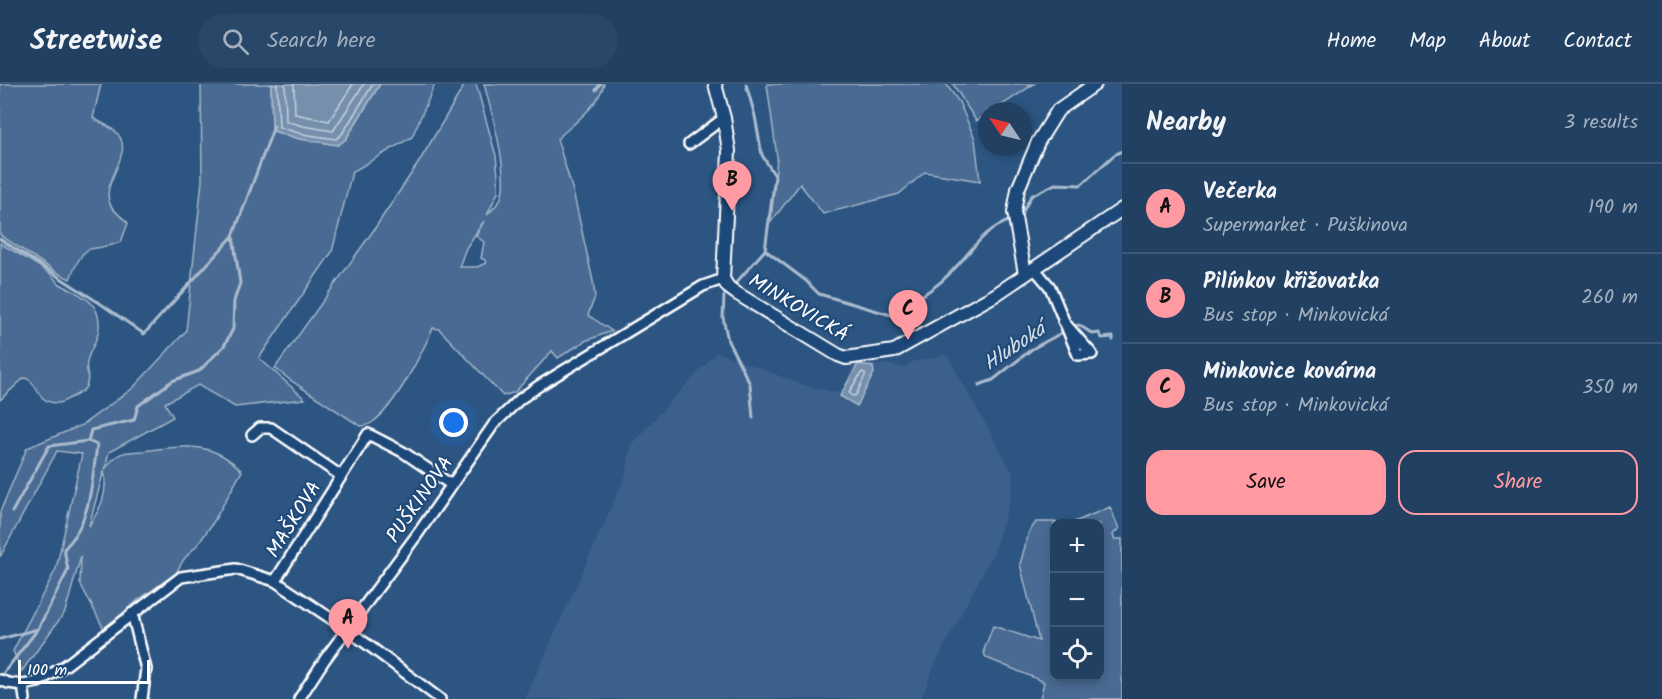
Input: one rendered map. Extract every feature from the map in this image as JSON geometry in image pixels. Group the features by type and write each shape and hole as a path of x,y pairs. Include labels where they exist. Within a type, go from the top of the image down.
{"street":[{"name":"MINKOVICKÁ","path":"715,84 724,118 729,151 723,279 735,293 838,356 846,358 894,351 995,295 1122,209"},
{"path":"1063,321 1050,287 1030,271 1015,218 1018,189 1038,142 1058,110 1095,84"},
{"path":"689,144 724,118"},
{"name":"PUŠKINOVA","path":"299,699 494,424 520,399 540,385 703,286 723,279"},
{"name":"MAŠKOVA","path":"252,435 260,428 271,428 341,476"},
{"name":"MAŠKOVA","path":"275,581 368,434 403,452 450,484"},
{"name":"MAŠKOVA","path":"23,685 38,682 66,665 181,577 236,569 275,581 348,630 440,699"},
{"path":"132,613 146,669 142,699"},
{"path":"0,680 23,685 25,699"}],"shaded area":[{"path":"0,84 101,84 93,118 114,130 121,139 123,148 121,157 109,187 108,197 111,206 128,223 121,242 85,252 80,257 70,279 0,235"},
{"path":"201,84 271,84 272,130 300,139 338,145 346,139 380,84 435,84 412,137 352,172 332,252 259,358 305,399 235,407 198,385 165,403 173,417 109,452 105,469 120,454 188,447 210,450 221,455 242,471 214,521 199,543 184,559 176,573 138,600 104,629 80,583 81,556 65,612 22,671 13,651 56,569 82,454 57,451 0,557 0,512 27,448 82,425 133,388 186,331 202,181","holes":["104,470 103,499 89,526"]},
{"path":"465,84 476,84 496,156 498,176 498,192 487,215 500,200 503,176 499,144 484,84 604,84 597,100 557,139 573,191 593,281 595,297 588,315 612,331 585,341 558,358 552,351 515,392 503,396 439,329 433,328 399,392 373,422 360,426 275,368 373,231 419,162","holes":["484,221 476,236 484,242 481,258 486,263 477,267 459,267 466,248"]},
{"path":"767,84 946,84 959,102 975,139 980,181 925,172 899,194 823,214 800,184 771,222 777,157"},
{"path":"953,84 1034,84 1007,102 978,102 978,120 976,121"},
{"path":"0,243 81,295 93,305 96,311 99,328 87,360 87,385 79,394 62,402 50,402 45,399 32,382 24,378 0,400"},
{"path":"717,352 801,384 839,393 854,364 894,365 903,368 911,362 947,355 1013,473 1012,494 994,552 936,662 921,699 525,699 625,477 632,443"},
{"path":"1110,507 1119,529 1113,534 1114,539 1122,539 1122,699 1040,699 1044,682 987,658 984,650 993,626 1039,641 1020,564 1029,532 1036,522 1050,522 1050,681 1104,681 1104,519 1082,519"}],"water":[{"path":"271,84 380,84 346,139 338,145 300,139 272,130"},
{"path":"858,364 873,367 874,373 857,406 840,396"}],"waterway":[{"path":"596,90 600,84"},
{"path":"746,84 762,155 775,176 765,250 805,280 819,294 891,315 939,283 982,238 1011,220"},
{"path":"2,675 38,629 68,570 64,549 80,527 89,501 97,445 88,441 91,430 134,420 138,406 172,381 199,371 224,346 233,329 234,301 240,283 233,236 274,126"},
{"path":"1020,217 1031,196 1055,184 1081,185 1114,155 1122,151"},
{"path":"0,239 144,334 233,236"},
{"path":"734,285 765,250"},
{"path":"724,296 723,317 728,341 750,384 753,418"},
{"name":"Hluboká","path":"1074,326 1079,325 1093,334 1099,333 1102,338 1113,337 1113,340"},
{"name":"Hluboká","path":"979,385 993,380 1032,349 1065,331"},
{"path":"12,512 49,446 88,441"},
{"path":"0,639 38,629"}],"place":[{"name":"Pilínkov křižovatka","path":"732,211"},
{"name":"Minkovice kovárna","path":"908,340"},
{"name":"Večerka","path":"348,649"}]}
